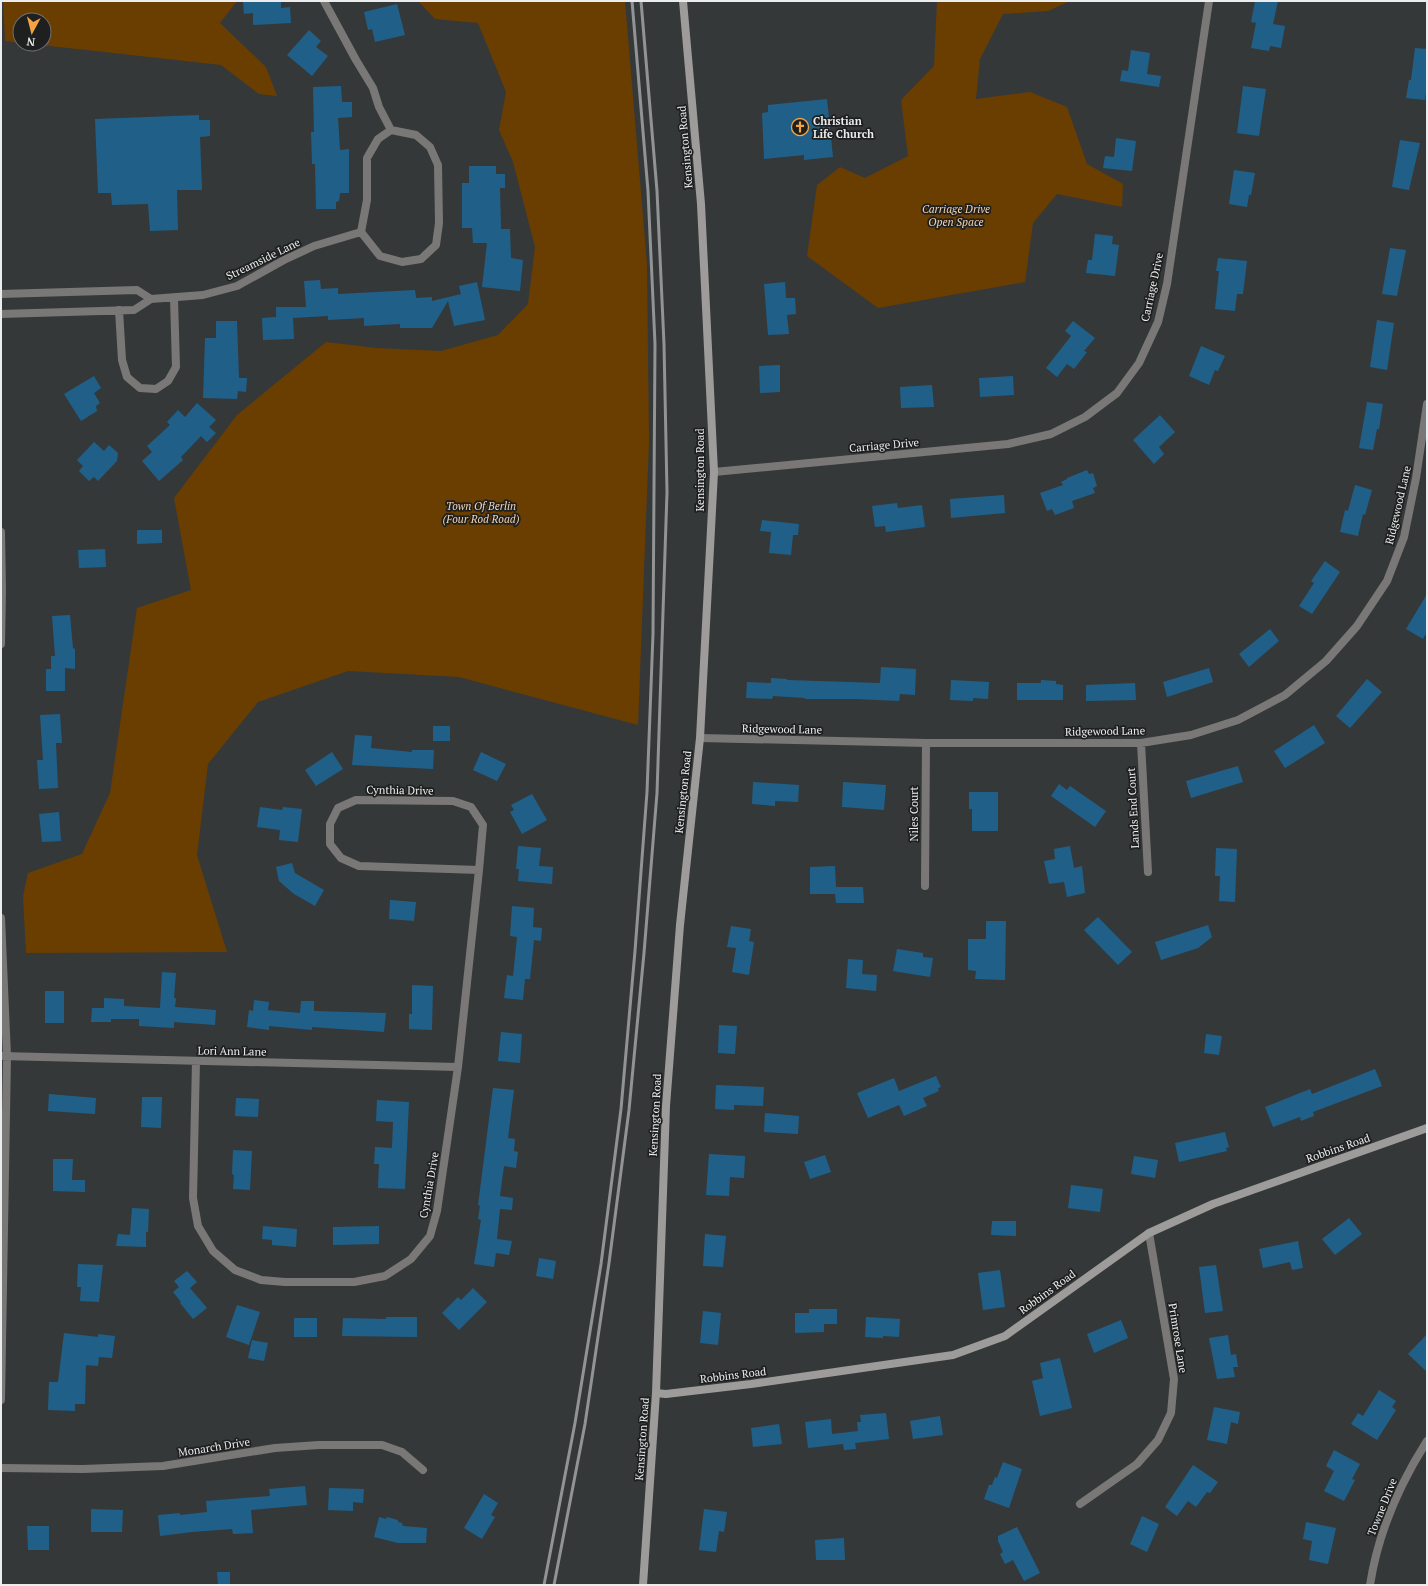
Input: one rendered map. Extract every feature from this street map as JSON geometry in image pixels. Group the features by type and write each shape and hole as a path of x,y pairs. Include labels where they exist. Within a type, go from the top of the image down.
{"street":[{"path":"324,1 373,88 379,107 392,130"},
{"name":"Kensington Road","path":"643,1585 656,1394 666,1106 680,925 700,738 714,472 701,204 683,1"},
{"name":"Carriage Drive","path":"714,472 1008,444 1051,434 1086,417 1117,393 1139,363 1158,322 1160,314 1167,284 1209,1"},
{"path":"392,130 416,135 430,147 438,165 439,223 436,246 421,259 402,262 380,256 361,232 368,200 367,158 378,139 392,130"},
{"name":"Streamside Lane","path":"1,294 137,290 151,299 203,295 237,286 284,260 314,246 361,232"},
{"path":"119,310 122,360 127,377 140,388 156,389 168,381 176,367 174,298"},
{"path":"1,314 134,310 151,299"},
{"name":"Ridgewood Lane","path":"700,738 926,743 1141,743 1191,735 1238,720 1284,695 1326,661 1357,626 1387,581 1404,537 1416,478 1427,404"},
{"path":"1,532 1,644"},
{"name":"Niles Court","path":"925,886 926,743"},
{"name":"Lands End Court","path":"1141,743 1148,872"},
{"name":"Cynthia Drive","path":"196,1061 193,1198 198,1226 213,1251 235,1270 260,1280 285,1282 354,1282 385,1276 411,1259 430,1236 437,1211 458,1067 479,870 483,825 471,807 453,801 356,800 338,808 330,824 330,844 341,858 359,866 479,870"},
{"path":"1,918 4,1056 1,1400"},
{"name":"Lori Ann Lane","path":"4,1056 458,1067"},
{"name":"Robbins Road","path":"656,1394 751,1384 953,1355 1005,1336 1149,1233 1213,1204 1427,1128"},
{"name":"Primrose Lane","path":"1080,1504 1137,1464 1158,1440 1171,1413 1174,1379 1149,1233"},
{"name":"Towne Drive","path":"1370,1585 1384,1528 1398,1494 1427,1441"},
{"name":"Monarch Drive","path":"1,1468 163,1466 275,1448 319,1445 382,1445 402,1452 423,1470"}],"green space":[{"path":"3,1 237,1 220,23 266,67 277,96 259,94 221,65 52,46 52,12 12,12 12,42 5,41"},
{"name":"Town Of Berlin (Four Rod Road)","path":"418,1 625,1 647,265 649,442 638,725 459,677 348,671 258,702 208,764 197,855 227,952 26,953 23,896 28,873 82,854 110,793 137,608 191,590 174,498 237,415 326,342 376,348 441,351 498,335 528,304 535,247 513,162 499,130 506,92 478,23 435,19"},
{"name":"Carriage Drive Open Space","path":"937,1 1070,1 1048,11 1003,14 980,59 976,99 1030,92 1067,107 1087,164 1123,184 1122,207 1057,194 1033,223 1025,282 878,308 807,256 817,185 840,167 865,178 908,156 901,100 934,66"}],"building":[{"path":"281,1 281,8 290,7 291,23 253,25 253,13 244,14 243,2"},
{"path":"1255,1 1278,1 1273,24 1285,26 1281,48 1270,46 1269,51 1251,48 1256,23 1251,22"},
{"path":"397,4 405,35 375,42 372,29 368,30 364,12"},
{"path":"309,30 321,41 316,47 328,56 312,76 287,55"},
{"path":"1415,48 1427,49 1427,85 1425,100 1406,98 1409,80 1411,80"},
{"path":"1131,50 1150,53 1147,74 1161,76 1159,87 1120,81 1122,70 1128,71"},
{"path":"341,86 342,102 352,102 352,117 338,118 340,150 349,149 349,193 340,193 339,201 336,202 336,209 316,209 315,164 312,164 311,132 314,132 313,87"},
{"path":"1243,86 1266,89 1259,136 1237,133"},
{"name":"Christian Life Church","path":"827,99 833,157 804,160 804,155 764,159 762,113 768,112 768,105"},
{"path":"199,115 199,120 210,120 210,136 200,137 202,190 177,190 178,230 150,231 148,204 112,205 111,193 98,193 95,119"},
{"path":"1116,138 1136,141 1132,171 1103,168 1105,156 1114,157"},
{"path":"1400,140 1420,143 1409,190 1392,187"},
{"path":"469,166 496,166 496,174 505,174 505,188 500,188 501,229 510,229 511,258 523,260 520,291 482,287 487,243 473,243 472,228 462,228 462,183 469,183"},
{"path":"1234,170 1255,173 1247,207 1229,204"},
{"path":"1095,234 1113,236 1112,244 1119,245 1115,276 1086,273 1088,260 1092,260"},
{"path":"1390,248 1406,250 1397,296 1382,294"},
{"path":"1218,258 1247,261 1243,294 1237,294 1235,311 1215,309 1219,271 1216,271"},
{"path":"320,280 321,289 338,288 338,294 415,290 416,298 432,297 432,301 461,294 459,286 477,282 485,320 454,326 448,301 432,328 400,328 400,324 364,326 364,318 328,320 328,316 293,318 294,339 263,340 262,318 276,317 276,307 306,307 304,281"},
{"path":"785,282 786,298 795,298 796,314 787,315 789,334 768,335 764,284"},
{"path":"1377,320 1394,323 1387,370 1370,367"},
{"path":"216,321 237,321 239,378 247,378 246,392 238,391 237,399 203,398 205,338 216,338"},
{"path":"1073,321 1095,338 1084,351 1087,352 1074,369 1067,364 1057,377 1046,368 1071,336 1065,331"},
{"path":"1201,346 1225,356 1218,371 1215,370 1209,385 1189,376"},
{"path":"780,365 780,392 760,393 759,366"},
{"path":"94,376 101,388 94,393 100,403 96,406 97,411 81,421 64,394"},
{"path":"1013,376 1014,395 980,397 979,378"},
{"path":"932,385 934,407 901,408 900,387"},
{"path":"1367,402 1383,404 1379,429 1377,429 1373,450 1359,448"},
{"path":"197,403 216,420 209,427 216,433 207,442 201,436 181,457 183,460 159,481 142,461 152,452 147,446 170,425 167,422 178,410 185,417"},
{"path":"1160,415 1175,432 1159,447 1164,454 1154,464 1133,440"},
{"path":"94,442 104,451 109,445 118,453 117,461 98,481 94,477 89,481 79,471 83,466 77,460"},
{"path":"1087,470 1089,474 1093,473 1097,486 1093,488 1095,493 1072,501 1074,508 1055,515 1052,509 1047,511 1040,493 1063,485 1061,482 1067,478"},
{"path":"1355,485 1372,490 1365,515 1363,514 1358,536 1340,532 1345,510 1348,511"},
{"path":"1004,495 1005,513 951,518 950,499"},
{"path":"897,503 898,508 922,505 925,527 886,532 885,526 875,527 872,506"},
{"path":"762,520 799,524 798,535 793,535 791,555 769,553 771,532 760,531"},
{"path":"137,530 162,530 162,543 137,544"},
{"path":"105,549 106,567 79,568 78,550"},
{"path":"1325,561 1340,572 1312,614 1299,606 1314,583 1311,581"},
{"path":"1427,594 1427,632 1423,639 1406,629"},
{"path":"70,615 73,648 75,649 75,669 65,668 65,691 46,691 46,669 51,669 51,656 55,656 52,616"},
{"path":"1270,629 1279,641 1249,667 1239,654"},
{"path":"881,667 916,669 915,695 900,694 899,701 805,699 773,696 772,699 746,698 747,682 771,683 771,678 787,680 880,683"},
{"path":"1209,668 1213,682 1167,697 1163,682"},
{"path":"1367,679 1382,692 1350,728 1336,716"},
{"path":"951,680 989,682 988,699 973,698 973,701 950,700"},
{"path":"1041,680 1056,681 1056,684 1063,685 1063,700 1017,700 1017,683 1041,683"},
{"path":"1135,683 1136,700 1086,701 1086,685"},
{"path":"60,714 62,743 56,743 58,788 39,789 37,760 43,760 40,715"},
{"path":"1314,725 1325,743 1285,768 1274,751"},
{"path":"433,726 450,726 450,741 433,741"},
{"path":"355,735 372,736 371,748 412,752 412,750 434,750 433,769 352,765"},
{"path":"332,752 343,769 316,786 305,770"},
{"path":"481,752 506,764 497,781 473,770"},
{"path":"1238,766 1243,782 1191,798 1186,781"},
{"path":"753,782 799,785 798,802 775,801 775,806 752,804"},
{"path":"843,782 886,785 884,810 842,807"},
{"path":"1059,784 1067,790 1070,786 1106,811 1095,827 1051,796"},
{"path":"969,792 998,792 998,831 972,831 972,809 969,809"},
{"path":"532,794 547,820 522,834 510,812 514,810 511,805"},
{"path":"260,807 282,810 283,807 302,809 298,842 279,840 280,830 257,827"},
{"path":"59,812 61,841 42,842 39,814"},
{"path":"518,846 541,848 539,866 553,867 552,884 518,881 519,869 516,869"},
{"path":"1070,846 1074,868 1082,866 1085,893 1067,897 1064,882 1049,884 1044,861 1055,859 1054,849"},
{"path":"1216,848 1237,849 1235,902 1219,901 1220,876 1215,876"},
{"path":"292,863 295,873 324,890 315,906 294,894 279,881 276,867"},
{"path":"835,866 836,887 863,887 864,903 836,903 835,894 810,894 810,867"},
{"path":"390,900 416,902 414,921 389,919"},
{"path":"512,906 534,908 533,927 542,928 541,941 534,940 530,979 525,979 523,1000 504,998 507,975 513,976 517,937 510,936"},
{"path":"1098,917 1132,952 1118,965 1084,930"},
{"path":"986,921 1006,921 1005,980 975,979 976,971 968,970 968,939 986,939"},
{"path":"1208,925 1212,937 1198,948 1161,960 1155,942"},
{"path":"731,926 751,929 749,941 754,942 749,975 732,972 736,948 727,947"},
{"path":"897,949 923,953 923,957 933,958 930,977 893,971"},
{"path":"848,959 863,960 862,974 877,975 876,991 846,988"},
{"path":"162,972 176,973 174,998 176,998 175,1007 216,1010 215,1025 174,1022 174,1028 139,1026 139,1019 111,1019 111,1022 91,1022 92,1008 104,1008 104,998 124,999 124,1006 160,1008"},
{"path":"412,985 433,986 432,1030 409,1029 409,1014 412,1014"},
{"path":"45,991 64,991 64,1023 45,1023"},
{"path":"254,1000 269,1002 268,1010 300,1013 301,1001 314,1001 314,1011 386,1013 384,1032 312,1027 312,1030 269,1026 269,1030 247,1027 249,1010 253,1011"},
{"path":"719,1025 737,1026 735,1054 718,1053"},
{"path":"501,1032 522,1034 520,1063 498,1061"},
{"path":"1206,1034 1222,1036 1219,1055 1204,1053"},
{"path":"1375,1069 1382,1086 1313,1112 1314,1116 1301,1121 1300,1117 1273,1127 1265,1107 1310,1089 1312,1094"},
{"path":"936,1076 941,1087 938,1088 939,1091 923,1098 927,1106 904,1116 899,1105 868,1118 857,1093 894,1078 899,1091"},
{"path":"716,1085 764,1087 763,1106 734,1105 734,1110 715,1109"},
{"path":"493,1088 514,1090 508,1138 515,1139 514,1151 518,1152 516,1168 504,1166 500,1196 513,1198 512,1210 500,1209 497,1239 512,1241 509,1255 496,1253 494,1267 474,1264 481,1220 478,1219 480,1206 478,1205"},
{"path":"49,1094 96,1098 95,1114 48,1111"},
{"path":"142,1097 162,1097 161,1128 141,1127"},
{"path":"236,1098 259,1099 258,1117 235,1116"},
{"path":"377,1100 409,1102 405,1189 378,1188 379,1164 374,1164 375,1147 392,1148 393,1122 376,1121"},
{"path":"765,1113 799,1116 798,1134 764,1132"},
{"path":"1225,1132 1229,1147 1226,1148 1227,1151 1179,1162 1175,1143"},
{"path":"233,1150 252,1151 250,1190 233,1189"},
{"path":"709,1154 745,1156 744,1178 730,1177 729,1196 706,1195"},
{"path":"825,1155 831,1172 810,1179 804,1162"},
{"path":"1134,1156 1158,1160 1155,1178 1131,1174"},
{"path":"53,1159 73,1159 72,1180 85,1180 85,1192 53,1191"},
{"path":"1071,1185 1103,1189 1100,1212 1068,1208"},
{"path":"132,1208 149,1209 146,1247 116,1246 118,1234 130,1235"},
{"path":"1349,1218 1362,1234 1335,1255 1322,1239"},
{"path":"992,1221 1016,1221 1016,1236 991,1235"},
{"path":"263,1226 297,1229 296,1247 272,1245 272,1240 262,1239"},
{"path":"379,1226 379,1244 333,1245 333,1227"},
{"path":"705,1234 726,1236 723,1267 703,1266"},
{"path":"1298,1241 1303,1268 1292,1270 1290,1262 1263,1268 1259,1249"},
{"path":"539,1258 556,1261 553,1279 536,1276"},
{"path":"78,1264 103,1265 99,1302 80,1301 81,1287 77,1287"},
{"path":"1216,1265 1223,1311 1205,1313 1199,1267"},
{"path":"1000,1270 1005,1307 983,1310 978,1273"},
{"path":"187,1271 197,1282 190,1288 207,1308 193,1319 173,1292 179,1287 174,1281"},
{"path":"473,1288 487,1302 459,1330 442,1313 458,1297 461,1300"},
{"path":"237,1305 260,1312 249,1345 226,1337"},
{"path":"809,1309 837,1309 837,1324 824,1324 824,1332 795,1333 795,1313 809,1313"},
{"path":"703,1311 721,1313 718,1345 700,1343"},
{"path":"386,1317 417,1317 417,1337 342,1336 343,1318 386,1319"},
{"path":"866,1317 900,1319 899,1337 865,1337"},
{"path":"294,1318 317,1318 317,1337 294,1337"},
{"path":"1121,1320 1128,1338 1094,1353 1087,1334"},
{"path":"64,1333 98,1337 98,1334 115,1336 112,1358 99,1357 98,1366 86,1365 85,1404 75,1404 75,1411 48,1410 49,1382 58,1382"},
{"path":"1427,1334 1427,1372 1408,1354"},
{"path":"1228,1335 1231,1355 1236,1354 1238,1367 1233,1367 1235,1377 1217,1379 1209,1338"},
{"path":"252,1340 268,1343 264,1361 248,1358"},
{"path":"1060,1358 1072,1408 1040,1416 1032,1381 1043,1378 1040,1363"},
{"path":"1379,1390 1396,1401 1392,1407 1396,1410 1377,1440 1351,1424 1358,1413 1363,1416"},
{"path":"1214,1407 1240,1412 1238,1424 1231,1422 1227,1444 1207,1440"},
{"path":"886,1413 889,1439 855,1443 856,1449 844,1450 843,1444 808,1448 805,1422 831,1419 832,1434 858,1431 857,1422 861,1422 860,1415"},
{"path":"940,1416 943,1435 913,1439 910,1421"},
{"path":"779,1424 782,1444 753,1447 751,1428"},
{"path":"1334,1450 1360,1464 1352,1479 1355,1480 1344,1501 1324,1491 1334,1471 1326,1466"},
{"path":"1003,1462 1022,1469 1009,1508 984,1499 989,1485 992,1485 995,1477 997,1478"},
{"path":"1193,1465 1218,1482 1210,1493 1207,1492 1196,1507 1188,1501 1177,1516 1165,1507"},
{"path":"305,1486 307,1505 251,1510 253,1533 233,1534 232,1529 160,1536 158,1515 180,1513 180,1515 207,1512 206,1501 270,1496 269,1489"},
{"path":"329,1488 364,1489 363,1503 353,1502 353,1511 328,1510"},
{"path":"484,1494 498,1503 491,1515 495,1517 482,1539 464,1528"},
{"path":"91,1509 123,1510 122,1532 91,1532"},
{"path":"704,1509 727,1512 724,1532 719,1531 716,1552 699,1550"},
{"path":"1142,1516 1159,1524 1147,1552 1130,1544"},
{"path":"379,1517 386,1519 387,1517 398,1520 398,1522 402,1523 403,1526 427,1528 426,1543 398,1543 374,1537"},
{"path":"1306,1522 1336,1528 1328,1564 1309,1560 1312,1541 1303,1539"},
{"path":"27,1526 49,1526 49,1550 28,1550"},
{"path":"1017,1527 1040,1573 1024,1581 1013,1560 1005,1564 1000,1554 1003,1552 998,1541 998,1536"},
{"path":"844,1538 845,1560 816,1560 815,1540"},
{"path":"217,1572 230,1572 230,1585 218,1585"}],"railway":[{"path":"544,1585 575,1423 601,1264 621,1109 647,792 653,634 655,344 648,191 632,1"},
{"path":"554,1585 585,1424 609,1263 629,1110 657,793 667,492 664,344 657,191 641,1"}],"place":[{"name":"Christian Life Church","path":"800,127"}]}
